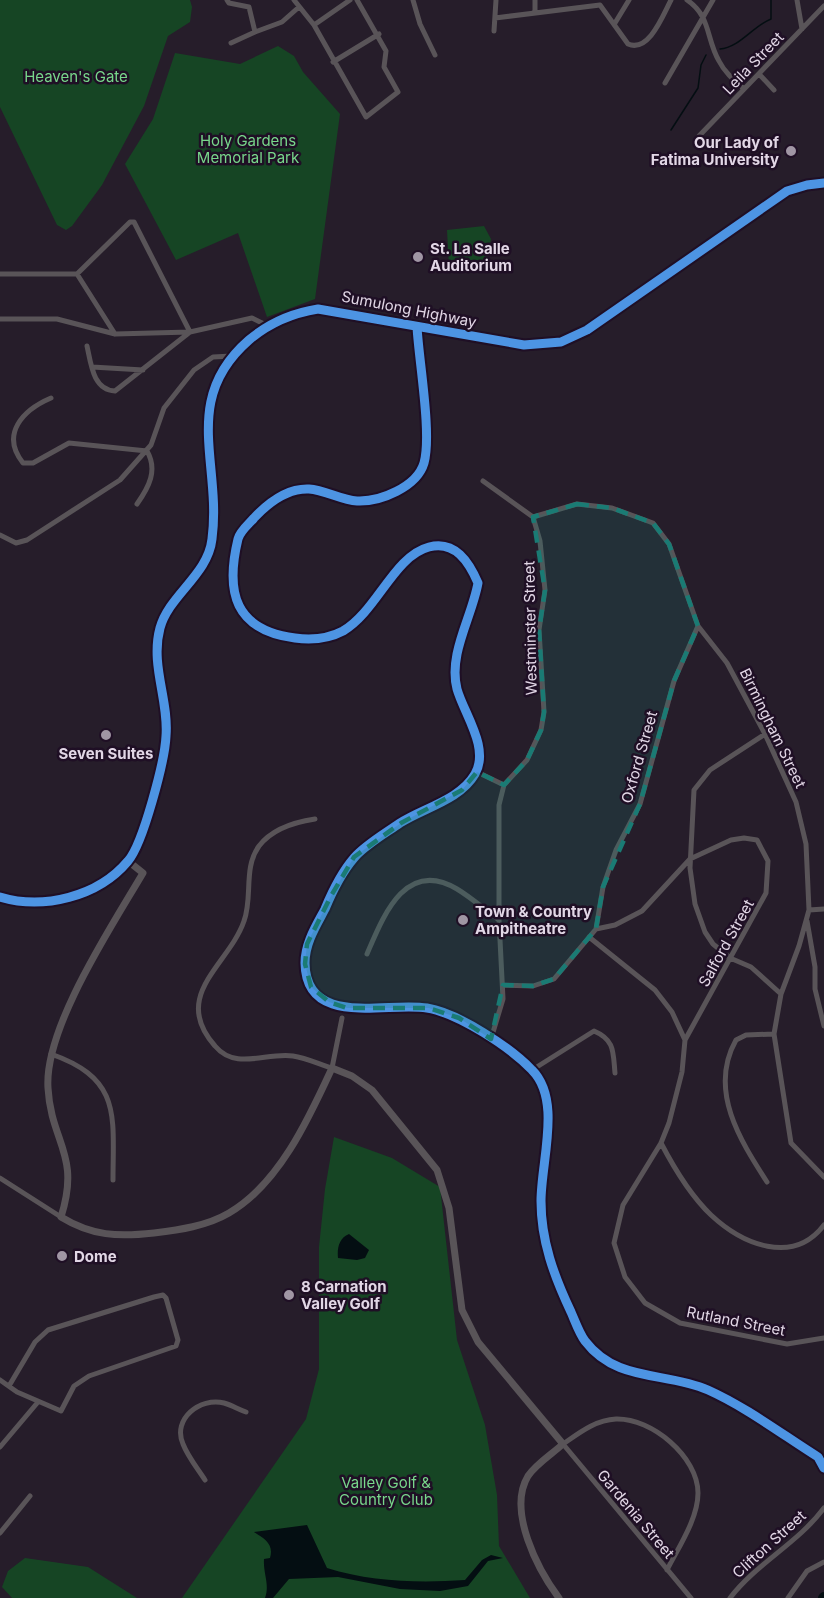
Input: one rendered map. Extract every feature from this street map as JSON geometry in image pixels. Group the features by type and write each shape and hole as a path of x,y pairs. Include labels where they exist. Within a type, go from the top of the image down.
{"main road":[{"name":"Sumulong Highway","path":"0,897 15,901 38,902 72,897 109,879 128,861 138,842 166,736 157,652 160,627 200,570 212,542 214,507 209,403 223,368 232,356 266,328 301,311 318,309 343,311 417,327 524,345 561,342 587,330 787,192 824,183"}],"street":[{"path":"227,0 229,3 249,7 255,32"},
{"path":"294,0 314,25 366,117 399,92 384,67 386,51 379,34 357,0"},
{"path":"314,25 350,0"},
{"path":"413,0 420,24 435,55"},
{"path":"494,30 496,0"},
{"path":"535,0 535,12"},
{"path":"615,23 629,0"},
{"path":"495,18 600,5 628,44 638,46 646,42 671,0"},
{"path":"687,0 698,7 704,16 718,60 726,73 744,89"},
{"path":"664,83 713,0"},
{"path":"796,0 802,29"},
{"name":"Leila Street","path":"699,136 824,6"},
{"path":"231,43 282,22 299,8"},
{"path":"333,62 379,34"},
{"path":"759,74 774,90"},
{"path":"0,274 77,274 130,222 134,222 190,332"},
{"path":"77,274 115,334"},
{"path":"0,319 57,319 115,334 190,332 252,318 266,328"},
{"path":"417,327 427,444 424,464 418,475 401,489 380,497 357,501 308,489 285,493 263,508 239,535 232,566 237,603 252,623 271,634 313,640 342,632 370,609 406,559 427,547 441,545 457,552 468,560 478,583 453,666 457,689 479,747 477,772 462,790 400,823 354,858 331,896 308,944 305,964 311,987 329,1002 347,1008 370,1010 396,1005 429,1008 459,1018 532,1070 545,1088 549,1119 541,1203 550,1268 585,1341 614,1366 642,1376 675,1380 707,1390 818,1457 824,1468"},
{"path":"87,346 99,384 107,391 115,391 190,332"},
{"path":"0,535 19,543 48,529 112,487 147,450 164,408 195,370 213,357 232,356"},
{"path":"92,367 143,370"},
{"path":"51,398 26,411 10,429 10,445 23,463 33,463 57,447 69,443 147,450"},
{"path":"137,504 152,475 152,460 147,450"},
{"path":"483,481 533,517"},
{"name":"Birmingham Street","path":"533,517 577,504 612,508 653,523 669,544 698,626 727,663 765,734 796,802 806,844 809,910 781,994 774,1034 791,1143 824,1177"},
{"name":"Westminster Street","path":"504,785 527,760 542,730 544,711 539,630 545,590 540,541 533,517"},
{"name":"Oxford Street","path":"596,929 603,887 616,850 640,804 674,681 698,626"},
{"path":"765,734 710,770 694,790 690,859 692,890 705,932 720,952 751,967 781,994"},
{"path":"477,772 504,785 499,805 499,920 503,999 491,1039"},
{"path":"315,819 301,822 269,836 255,852 250,868 249,906 244,924 206,978 200,994 199,1011 207,1035 214,1046 233,1059 291,1055 352,1076 372,1090 436,1170 449,1208 462,1310 468,1325 478,1342 563,1444"},
{"name":"Salford Street","path":"596,929 615,925 642,911 690,859 731,840 744,838 757,840 768,861 766,893 685,1040"},
{"path":"61,1217 69,1174 48,1089 51,1054 62,1019 143,873 128,861"},
{"path":"367,954 394,897 421,882 456,888 499,920"},
{"path":"809,910 824,909"},
{"path":"807,919 815,967 815,989 824,1026"},
{"path":"503,985 533,986 554,980 596,929"},
{"path":"589,937 655,990 672,1012 685,1040"},
{"path":"0,1178 87,1231 119,1236 177,1230 229,1213 258,1189 278,1166 314,1107 332,1068 342,1018"},
{"path":"532,1070 594,1031 606,1036 613,1045 615,1072"},
{"path":"767,1182 731,1118 723,1081 736,1040 746,1035 774,1034"},
{"name":"Rutland Street","path":"685,1040 677,1099 661,1143 622,1205 614,1243 625,1277 645,1303 680,1323 787,1344 824,1338"},
{"path":"51,1054 82,1067 103,1089 111,1115 113,1180"},
{"path":"661,1143 672,1165 697,1200 711,1215 739,1236 772,1249 801,1245 824,1225"},
{"path":"0,1380 9,1386 38,1402 61,1411 74,1386 89,1376 176,1346 178,1340 175,1326 163,1295 48,1330 35,1342 9,1386"},
{"path":"0,1447 38,1402"},
{"path":"205,1480 183,1443 183,1421 191,1410 203,1404 222,1402 246,1412"},
{"path":"559,1598 546,1581 532,1555 524,1524 523,1496 528,1477 563,1444 592,1425 617,1419 644,1424 673,1442 690,1466 698,1493 691,1522 667,1570"},
{"name":"Gardenia Street","path":"563,1444 691,1598"},
{"path":"0,1533 30,1496"},
{"name":"Clifton Street","path":"730,1598 746,1578 812,1524 824,1508"},
{"path":"788,1598 807,1571 824,1562"}],"highlighted area":[{"path":"577,504 612,508 653,523 669,544 698,626 674,681 640,804 603,887 596,929 554,979 533,986 503,985 491,1039 459,1018 429,1008 347,1008 329,1002 311,987 305,964 307,944 354,857 401,823 462,790 477,772 504,785 527,760 541,730 544,712 539,630 545,590 533,517"}],"green space":[{"name":"Heaven's Gate","path":"0,0 190,0 192,7 190,22 168,36 144,106 102,185 72,226 66,230 57,225 0,107"},
{"name":"Holy Gardens Memorial Park","path":"278,46 294,56 303,72 340,114 315,299 267,317 238,233 176,260 125,164 153,119 175,53 240,64"},
{"path":"484,226 491,239 485,272 449,267 447,230"},
{"name":"Valley Golf & Country Club","path":"334,1137 392,1158 440,1187 457,1340 485,1425 497,1495 499,1546 530,1598 182,1598 306,1419 319,1369 319,1247 325,1189"},
{"path":"25,1558 88,1567 137,1598 12,1598 2,1587 8,1571"}],"shaded area":[{"path":"349,1234 369,1250 365,1258 357,1260 338,1258 339,1244"},
{"path":"307,1525 327,1568 378,1579 465,1580 482,1560 491,1555 503,1558 488,1561 468,1586 440,1591 400,1589 338,1577 289,1579 273,1598 265,1598 267,1588 264,1559 270,1558 271,1549 265,1540 254,1532"}],"waterway":[{"path":"720,49 740,41 758,26 771,19 771,0"},
{"path":"671,130 698,88 701,65 706,55"}],"cycle path":[{"path":"0,897 34,902 51,901 86,892 116,873 134,852 152,801 165,748 165,709 157,655 160,628 171,605 196,574 209,552 214,511 208,433 210,409 216,386 228,363 249,340 282,320 318,309 524,345 561,342 587,330 787,191 824,183"},
{"path":"417,327 427,434 424,463 420,472 406,486 397,491 366,501 351,500 309,489 286,494 265,507 243,530 238,539 234,558 235,592 239,606 247,617 259,627 275,634 295,638 319,638 343,631 366,611 406,561 417,552 429,547 446,547 460,554 478,583 458,649 455,676 460,699 478,742 479,764 475,774 460,791 451,797 400,823 376,839 364,848 350,864 334,889 309,942 305,956 309,984 319,997 334,1004 352,1008 411,1007 440,1011 483,1032 511,1051 532,1070 541,1083 548,1114 541,1201 543,1230 559,1285 585,1341 612,1364 642,1374 692,1384 722,1397 818,1457 824,1468"}],"place":[{"name":"Our Lady of Fatima University","path":"791,151"},
{"name":"St. La Salle Auditorium","path":"418,257"},
{"name":"Seven Suites","path":"106,735"},
{"name":"Town & Country Ampitheatre","path":"463,920"},
{"name":"Dome","path":"62,1256"},
{"name":"8 Carnation Valley Golf","path":"289,1295"}]}
